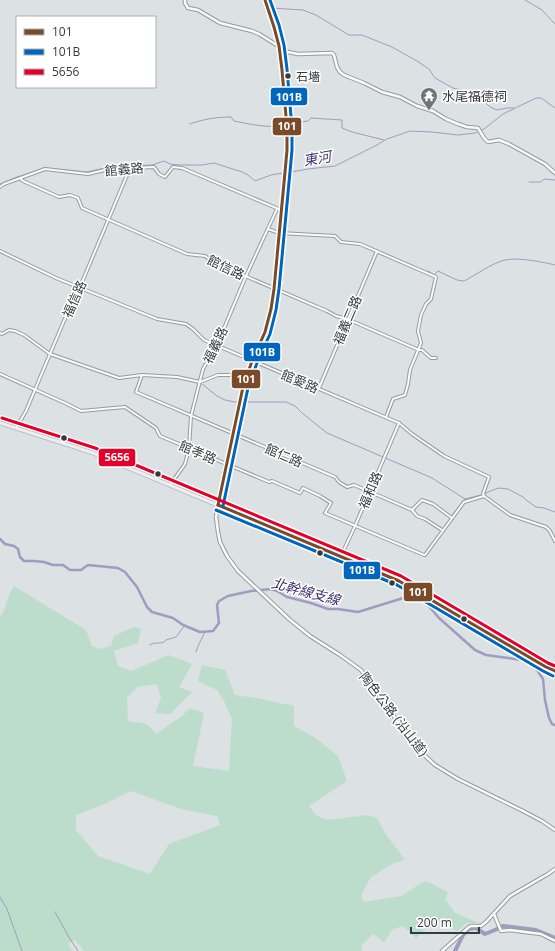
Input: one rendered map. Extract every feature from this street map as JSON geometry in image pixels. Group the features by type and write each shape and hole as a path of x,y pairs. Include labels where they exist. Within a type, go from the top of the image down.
{"main road":[{"path":"185,0 188,8 198,10 220,23 259,34 288,52 298,54 332,53 340,72 344,75 382,92 400,97 417,106 433,111 458,124 478,128 488,142 499,140 509,144 545,164 555,173"},
{"name":"陶色公路 (沿山道)","path":"265,0 280,48 287,122 285,177 274,289 269,317 265,332 252,361 243,387 218,505 216,517 218,532 223,549 238,571 289,620 301,630 361,670 412,741 435,765 458,779 542,821 555,830"},
{"path":"0,423 93,453 399,581 555,671"},
{"path":"442,951 469,927 481,926 486,922 510,896 555,869"},
{"path":"494,914 501,930 541,934 555,941"}],"street":[{"name":"館義路","path":"0,187 4,184 45,169 85,174 109,169 154,167 159,174 165,177 173,167 182,168 281,210"},
{"name":"福信路","path":"16,428 26,412 130,168"},
{"name":"館信路","path":"20,178 23,181 59,197 70,195 78,198 82,208 187,254 205,256 215,263 336,316 347,319 422,350 431,358 436,358"},
{"name":"福義路","path":"170,485 185,464 189,448 191,416 203,369 216,345 277,209"},
{"path":"268,229 279,233 335,236 341,242 360,244 436,277 432,299 426,304 421,315 418,331 421,343 410,370 405,395 393,399 386,417"},
{"name":"館愛路","path":"0,251 56,278 157,319 186,324 204,340 399,423 444,456 489,477 482,494 484,496"},
{"name":"福義二路","path":"319,388 377,251"},
{"path":"0,333 2,334 9,330 16,331 50,354 119,378 142,375 177,377 200,382 218,375 242,375"},
{"name":"館孝路","path":"0,374 66,403 80,411 125,407 156,428 160,436 269,482 272,481 300,493 303,488 331,503 324,513 424,555 442,530"},
{"name":"館仁路","path":"142,375 136,392 335,477 339,482 347,487 354,485 412,510 417,516 442,530"},
{"name":"福和路","path":"341,556 399,423"},
{"path":"442,530 464,502 484,496 510,515 546,527 555,541"},
{"path":"412,510 422,500 433,504 452,518"}],"green space":[{"path":"14,586 86,630 92,646 101,649 111,646 114,636 134,627 141,629 138,643 114,651 118,666 131,671 169,655 192,664 179,687 192,692 170,714 155,713 161,698 157,684 137,687 127,698 128,721 147,724 156,734 182,716 190,708 204,713 193,766 229,771 232,719 217,690 198,681 202,665 225,670 235,695 294,706 294,726 314,737 338,756 347,781 309,806 317,816 328,820 368,815 377,818 385,833 405,860 394,863 371,877 361,895 363,902 402,896 426,881 448,892 445,899 455,913 479,923 466,923 458,931 447,928 442,919 425,929 416,938 403,926 393,929 384,942 373,934 361,946 362,951 84,951 75,940 68,944 72,951 0,951 0,615 2,615","holes":["131,791 181,809 217,816 220,825 169,844 150,874 98,856 76,830 76,815"]}],"waterway":[{"path":"525,0 542,10 555,24"},
{"path":"271,8 303,10 316,15 349,35 362,35 392,47 429,69 435,78 453,88 470,91 481,98 490,107 497,110 514,108"},
{"name":"東河","path":"286,173 335,166 387,139 410,131 458,135 475,133 484,129 503,114 536,98 541,98 555,108"},
{"path":"190,124 220,117 231,117 234,121 253,125 286,125"},
{"path":"289,124 308,121 311,118 342,120 342,128 384,140"},
{"name":"東河","path":"46,168 87,172 118,166 152,165 164,161 170,164 179,165 202,165 214,163 242,172 255,181 271,175 283,173"},
{"name":"東河","path":"0,184 39,170"},
{"path":"529,182 541,182 544,179 555,180"},
{"path":"428,271 434,275 438,271 457,280 464,281 489,266 510,259 523,259 555,265"},
{"path":"202,384 217,396 225,400 235,402 286,402 295,406 327,433 432,478 465,499 481,495 498,488 508,489 523,497 536,507 555,512"},
{"path":"452,515 465,499"},
{"name":"北幹線支線","path":"0,539 5,544 14,546 18,549 20,557 24,561 63,565 70,570 81,570 88,565 118,568 125,572 137,587 147,607 152,612 173,618 183,625 200,632 213,631 219,623 217,605 219,601 228,596 251,591 271,589 287,597 328,609 358,612 413,595 422,598 439,618 475,650 486,655 522,660 533,664 543,679 545,700 549,718 552,724 555,725"},
{"path":"150,645 164,642 176,637 185,625"},
{"path":"196,652 205,632"},
{"path":"0,897 7,909 22,951"},
{"path":"55,912 78,951"},
{"path":"455,951 463,935 469,929 476,928 485,934 503,926 536,930 555,938"}],"transit line":[{"name":"101","path":"218,505 243,387 252,361 265,332 271,309 285,172 287,128 282,70 279,46 265,0"},
{"name":"101B","path":"223,506 248,388 270,334 276,310 290,172 292,128 287,69 284,45 270,0"},
{"name":"5656","path":"2,418 95,448 401,576 555,666"},
{"name":"101","path":"218,505 399,581 555,671"},
{"name":"101B","path":"216,510 397,585 553,676"}],"place":[{"name":"石墻","path":"288,76"},
{"name":"水尾福德祠","path":"429,111"}]}
